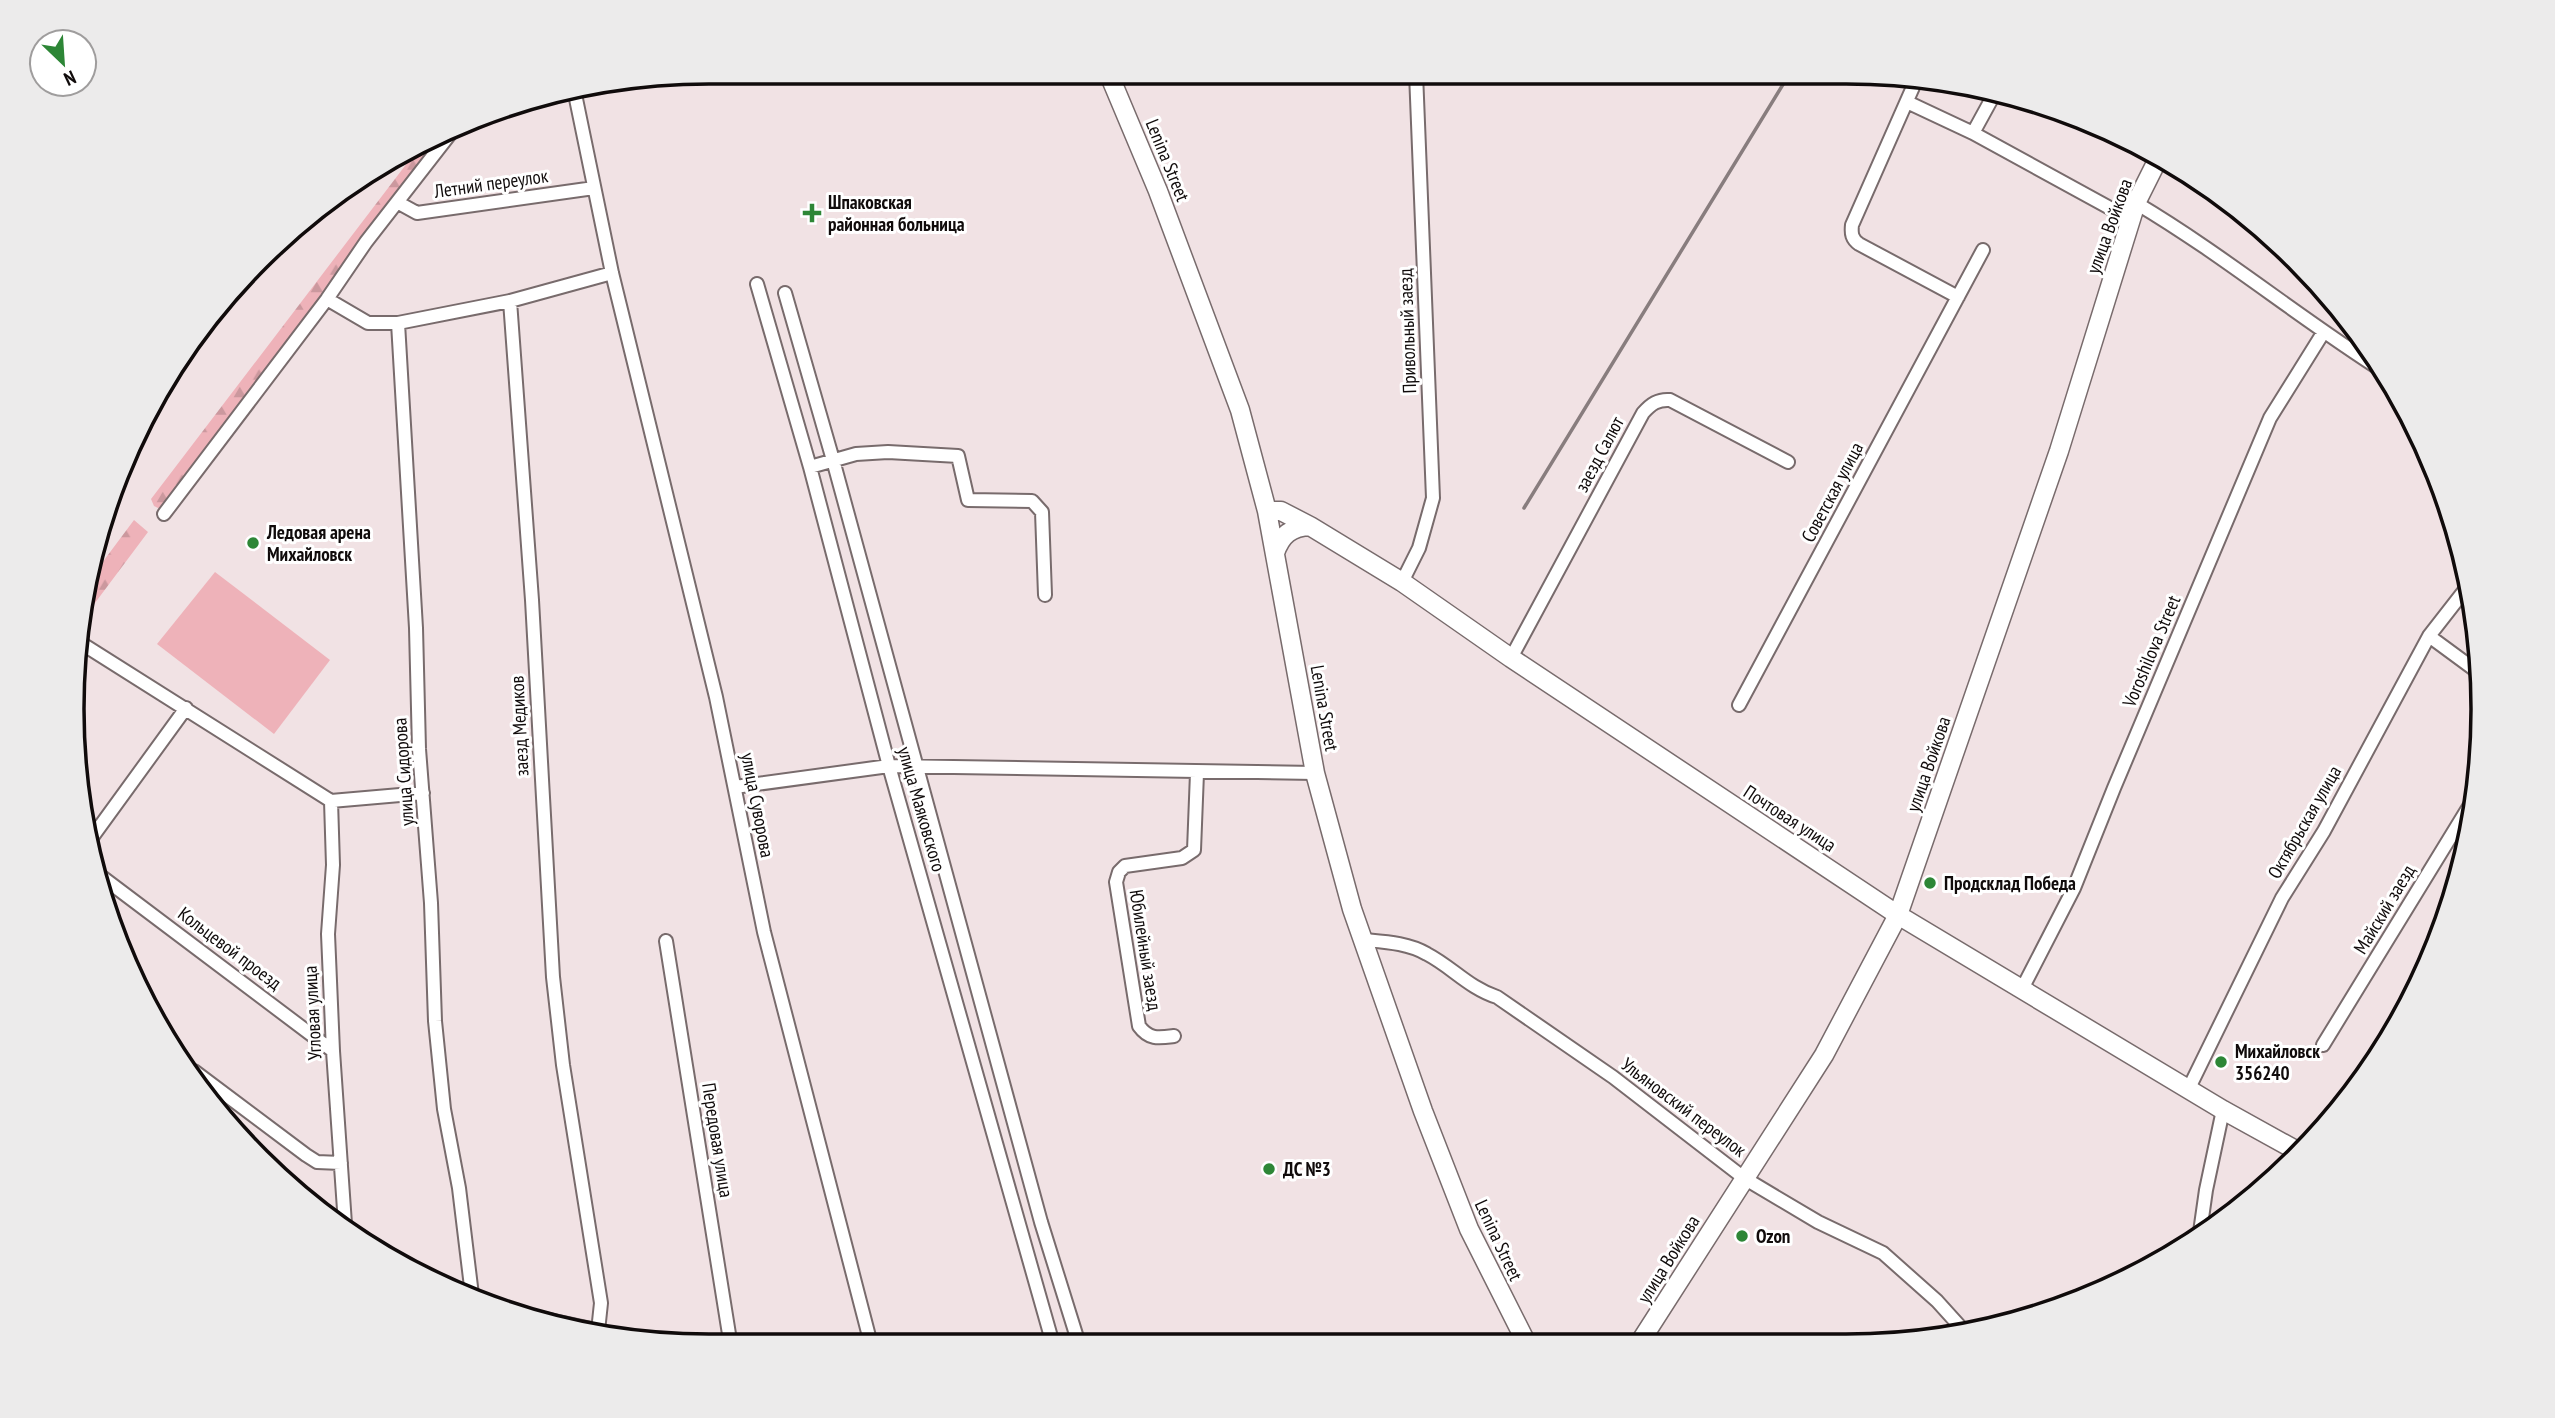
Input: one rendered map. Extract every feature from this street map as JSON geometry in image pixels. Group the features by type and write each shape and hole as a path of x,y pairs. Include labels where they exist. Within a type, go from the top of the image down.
{"main road":[{"name":"Lenina Street","path":"1113,84 1158,191 1233,385 1267,511 1315,773 1352,909 1423,1111 1469,1229 1522,1334"},
{"name":"улица Войкова","path":"1645,1334 1824,1055 1898,915 2059,451 2133,211 2155,166"},
{"name":"Почтовая улица","path":"1267,511 1281,511 1310,526 1402,582 1511,658 1898,915 2223,1110 2291,1148"},
{"path":"1275,553 1278,543 1290,530 1310,526"}],"street":[{"name":"Привольный заезд","path":"1402,582 1419,548 1433,498 1416,84"},
{"path":"1913,88 1851,232 1859,244 1958,297"},
{"name":"улица Суворова","path":"576,98 612,273 716,697 764,932 868,1334"},
{"path":"1973,133 1990,101"},
{"path":"1907,102 2133,211 2188,234 2323,333 2364,359"},
{"path":"164,514 442,144"},
{"name":"Летний переулок","path":"397,202 417,214 594,188"},
{"name":"Советская улица","path":"1740,705 1983,250"},
{"path":"327,299 368,323 398,323 510,301 612,273"},
{"name":"улица Маяковского","path":"757,284 1050,1334"},
{"name":"улица Маяковского","path":"785,293 1041,1222 1076,1334"},
{"name":"заезд Медиков","path":"510,301 532,600 553,976 563,1065 600,1303 598,1324"},
{"name":"улица Сидорова","path":"398,323 416,628 419,749 431,903 435,1021 444,1109 459,1188 471,1286"},
{"name":"Voroshilova Street","path":"2022,989 2074,888 2270,418 2323,333"},
{"name":"заезд Салют","path":"1511,658 1643,413 1651,404 1662,399 1670,400 1788,461"},
{"path":"810,467 856,453 958,456 968,500 1032,501 1037,504 1042,512 1045,595"},
{"name":"Октябрьская улица","path":"2189,1088 2282,898 2324,831 2429,636 2461,596"},
{"path":"2429,636 2470,666"},
{"path":"87,647 331,801 423,793"},
{"path":"96,832 186,708"},
{"path":"735,787 890,766 1315,773"},
{"name":"Юбилейный заезд","path":"1174,1036 1153,1038 1144,1034 1139,1026 1116,882 1119,872 1125,866 1182,858 1194,850 1197,773"},
{"name":"Угловая улица","path":"331,801 333,865 328,934 344,1216"},
{"name":"Майский заезд","path":"2323,1045 2461,820"},
{"name":"Кольцевой проезд","path":"108,881 333,1051"},
{"name":"Ульяновский переулок","path":"1364,940 1396,943 1428,954 1479,992 1497,997 1613,1077 1744,1178 1818,1222 1883,1253 1937,1301 1958,1324"},
{"name":"Передовая улица","path":"666,941 729,1334"},
{"path":"207,1081 317,1162 341,1163"},
{"path":"2201,1223 2223,1110"}],"green space":[{"path":"438,146 162,510 154,506 151,499 408,161"},
{"path":"134,520 148,532 93,606 101,564"},
{"path":"215,572 330,660 274,734 157,644"}],"railway":[{"path":"1524,508 1783,84"}],"place":[{"name":"Шпаковская районная больница","path":"812,213"},
{"name":"Ледовая арена Михайловск","path":"253,543"},
{"name":"Продсклад Победа","path":"1930,883"},
{"name":"Михайловск 356240","path":"2221,1062"},
{"name":"ДС №3","path":"1269,1169"},
{"name":"Ozon","path":"1742,1236"}]}
